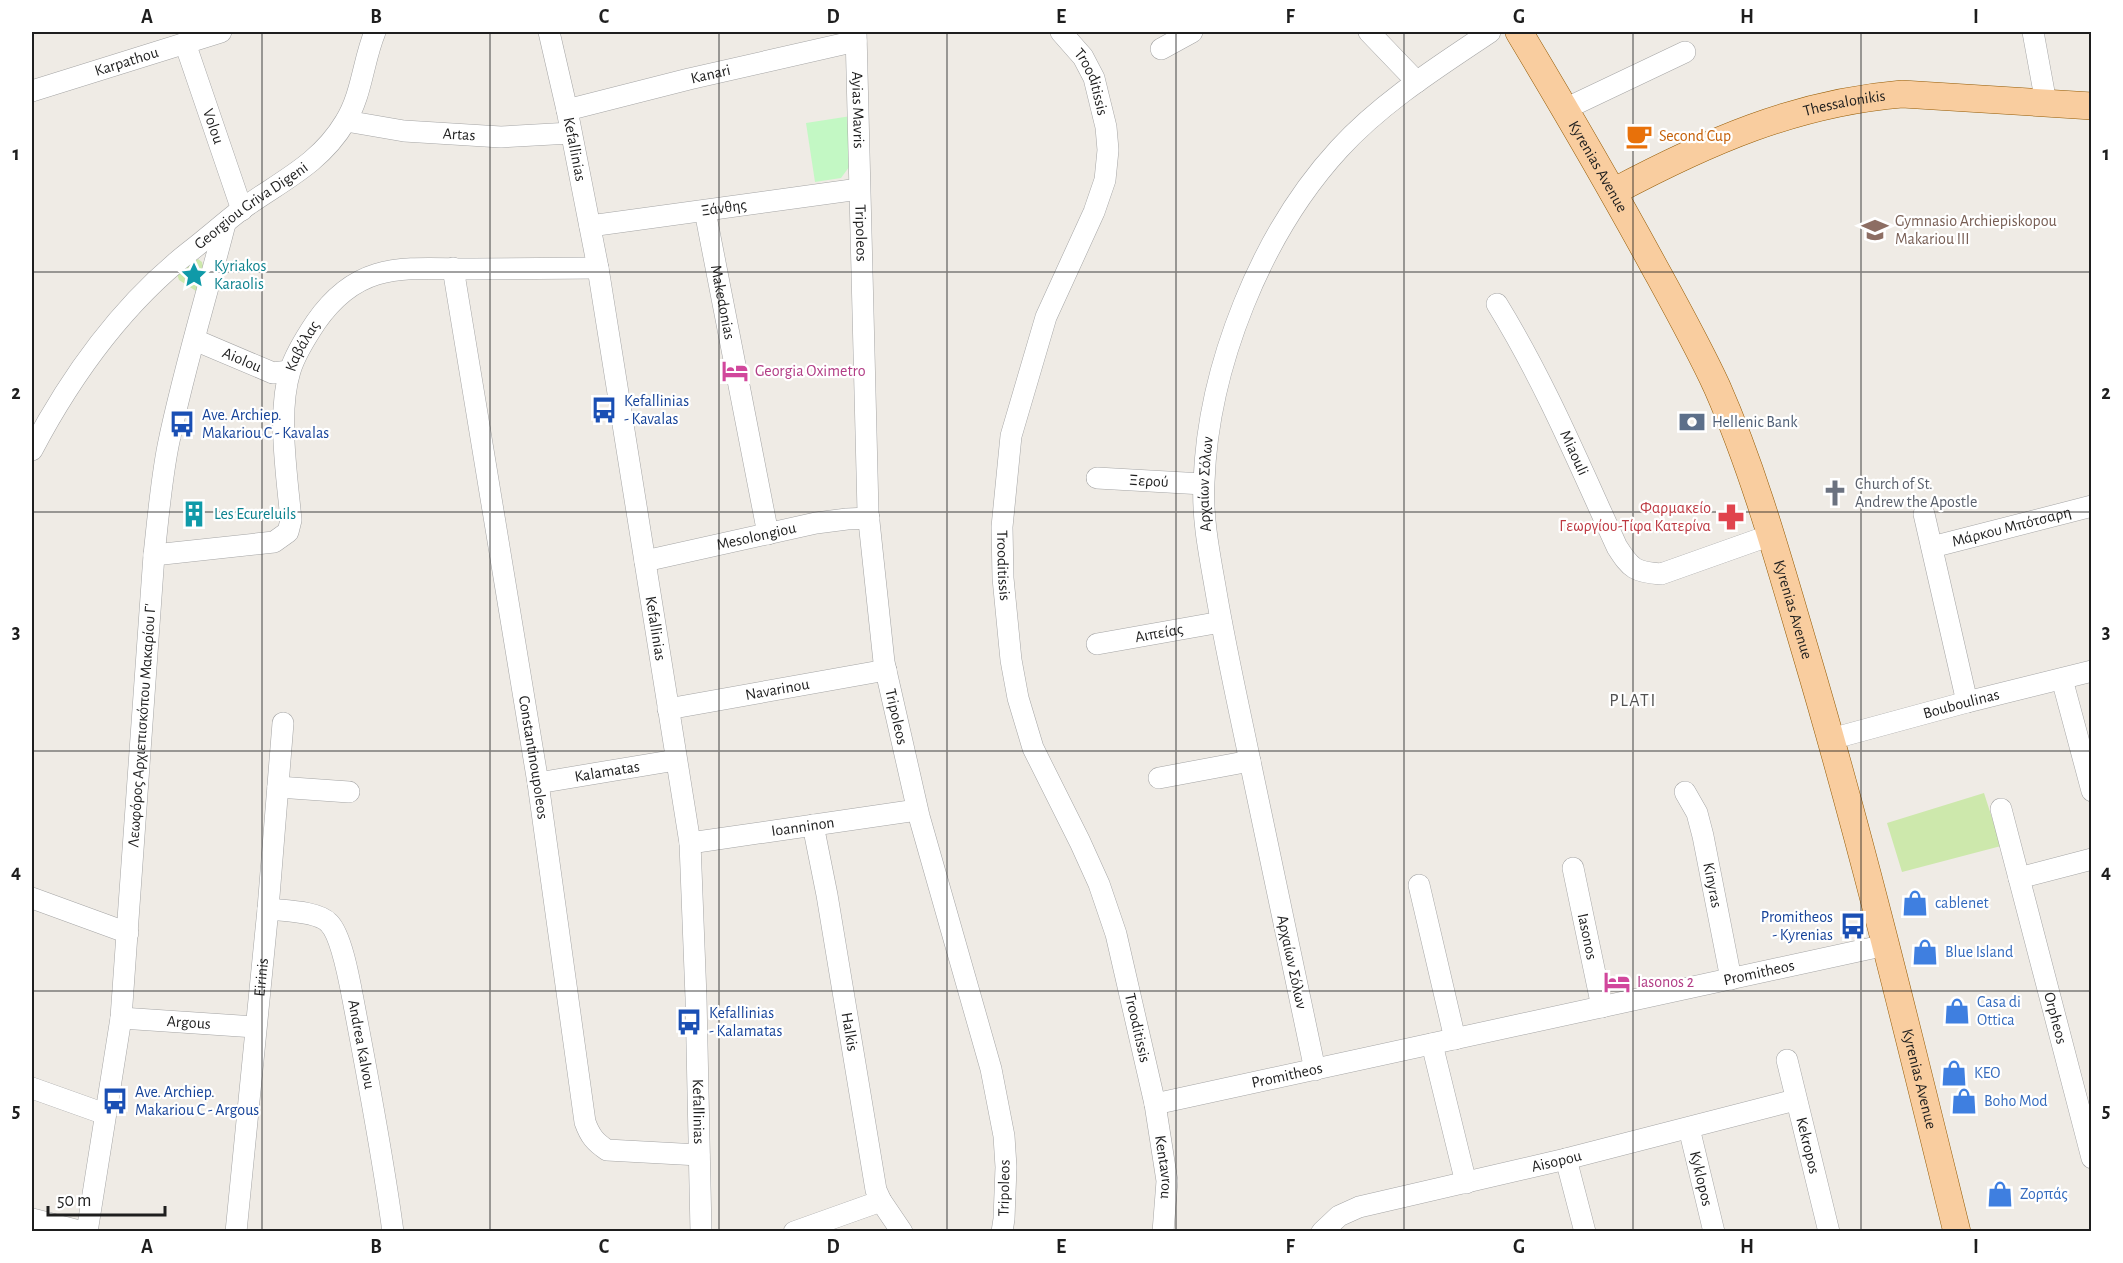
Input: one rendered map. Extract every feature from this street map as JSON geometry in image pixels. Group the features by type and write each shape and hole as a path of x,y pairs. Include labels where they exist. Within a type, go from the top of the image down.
{"main road":[{"name":"Kyrenias Avenue","path":"1519,32 1613,192 1695,344 1717,388 1771,535 1831,739 1886,945 1958,1232"},
{"name":"Thessalonikis","path":"1613,192 1745,129 1778,118 1877,96 1902,94 2091,106"}],"street":[{"name":"Karpathou","path":"32,90 221,32"},
{"name":"Georgiou Griva Digeni","path":"32,450 72,383 111,330 144,293 242,210 309,165 326,148 346,121 359,88 374,32"},
{"name":"Kefallinias","path":"549,32 598,268 690,843 701,1232"},
{"name":"Trooditissis","path":"1060,32 1083,57 1094,78 1106,127 1108,150 1105,180 1094,212 1046,316 1011,436 1002,527 1003,578 1011,660 1018,698 1033,748 1099,884 1116,934 1155,1104"},
{"path":"1161,49 1192,32"},
{"path":"1369,32 1417,82"},
{"name":"Αρχαίων Σόλων","path":"1315,1070 1221,622 1207,535 1203,484 1207,440 1220,378 1245,298 1260,265 1304,195 1338,151 1359,129 1417,82 1490,32"},
{"path":"2033,32 2046,103"},
{"name":"Kanari","path":"567,111 856,36"},
{"name":"Ayias Mavris","path":"856,36 859,189"},
{"name":"Volou","path":"185,43 242,210"},
{"path":"1565,109 1685,52"},
{"name":"Artas","path":"346,121 404,131 501,137 571,133"},
{"name":"Ξάνθης","path":"590,226 859,189"},
{"name":"Tripoleos","path":"859,189 866,357 869,518 886,670 917,810 991,1069 1004,1146 1005,1188 1002,1232"},
{"name":"Makedonias","path":"705,211 768,534"},
{"name":"Λεωφόρος Αρχιεπισκόπου Μακαρίου Γ'","path":"85,1232 121,1018 154,555 167,449 178,397 225,224"},
{"name":"Καβάλας","path":"154,555 254,546 274,542 288,532 291,520 284,420 290,371 313,326 328,304 346,289 361,280 404,268 598,268"},
{"name":"Constantinoupoleos","path":"453,268 538,783 585,1122 589,1135 595,1143 607,1150 699,1155"},
{"name":"Miaouli","path":"1497,304 1524,349 1556,411 1617,547 1630,567 1644,573 1661,574 1771,535"},
{"name":"Aiolou","path":"195,340 273,373 290,371"},
{"name":"Ξερού","path":"1097,478 1203,484"},
{"name":"Μάρκου Μπότσαρη","path":"1932,547 2091,506"},
{"path":"1924,514 1966,702"},
{"name":"Mesolongiou","path":"645,561 816,523 869,518"},
{"name":"Αιπείας","path":"1097,644 1221,622"},
{"name":"Navarinou","path":"668,709 886,670"},
{"name":"Bouboulinas","path":"1831,739 2091,671"},
{"path":"2062,679 2091,791"},
{"name":"Eirinis","path":"236,1232 268,909 283,723"},
{"name":"Kalamatas","path":"538,783 676,760"},
{"path":"1159,778 1250,761"},
{"path":"278,787 350,792"},
{"name":"Kinyras","path":"1685,792 1696,813 1703,836 1731,979"},
{"name":"Orpheos","path":"2001,809 2091,1158"},
{"name":"Ioanninon","path":"690,843 917,810"},
{"name":"Halkis","path":"813,825 827,895 876,1190 880,1201 902,1232"},
{"path":"2019,878 2091,859"},
{"name":"Iasonos","path":"1573,868 1602,1007"},
{"path":"1419,885 1455,1039"},
{"path":"32,898 128,933"},
{"name":"Andrea Kalvou","path":"268,909 318,916 328,921 337,936 374,1107 393,1232"},
{"name":"Promitheos","path":"1155,1104 1886,945"},
{"name":"Argous","path":"121,1018 255,1027"},
{"path":"1432,1044 1466,1183"},
{"name":"Kekropos","path":"1786,1060 1829,1232"},
{"path":"32,1088 105,1114"},
{"name":"Aisopou","path":"1322,1232 1339,1216 1359,1207 1566,1159 1795,1100"},
{"name":"Kentavrou","path":"1155,1104 1167,1181 1163,1232"},
{"name":"Kyklopos","path":"1689,1128 1714,1232"},
{"path":"1566,1159 1585,1232"},
{"path":"797,1231 880,1201"},
{"path":"32,1219 85,1232"}],"green space":[{"path":"851,116 852,163 841,178 815,182 806,123"},
{"path":"198,259 203,266 196,291 179,280 177,274"},
{"path":"1984,793 2001,846 1902,872 1887,823"}],"place":[{"name":"Second Cup","path":"1639,136"},
{"name":"Gymnasio Archiepiskopou Makariou III","path":"1875,230"},
{"name":"Kyriakos Karaolis","path":"194,275"},
{"name":"Georgia Oximetro","path":"735,371"},
{"name":"Kefallinias - Kavalas","path":"604,410"},
{"name":"Hellenic Bank","path":"1692,422"},
{"name":"Ave. Archiep. Makariou C - Kavalas","path":"182,424"},
{"name":"Church of St. Andrew the Apostle","path":"1835,493"},
{"name":"Les Ecureluils","path":"194,514"},
{"name":"Φαρμακείο Γεωργίου-Τίφα Κατερίνα","path":"1731,517"},
{"name":"cablenet","path":"1915,903"},
{"name":"Promitheos - Kyrenias","path":"1853,926"},
{"name":"Blue Island","path":"1925,952"},
{"name":"Iasonos 2","path":"1617,982"},
{"name":"Casa di Ottica","path":"1957,1011"},
{"name":"Kefallinias - Kalamatas","path":"689,1022"},
{"name":"KEO","path":"1954,1073"},
{"name":"Ave. Archiep. Makariou C - Argous","path":"115,1101"},
{"name":"Boho Mod","path":"1964,1101"},
{"name":"Ζορπάς","path":"2000,1194"}],"district":[{"name":"PLATI","path":"1633,701"}]}
